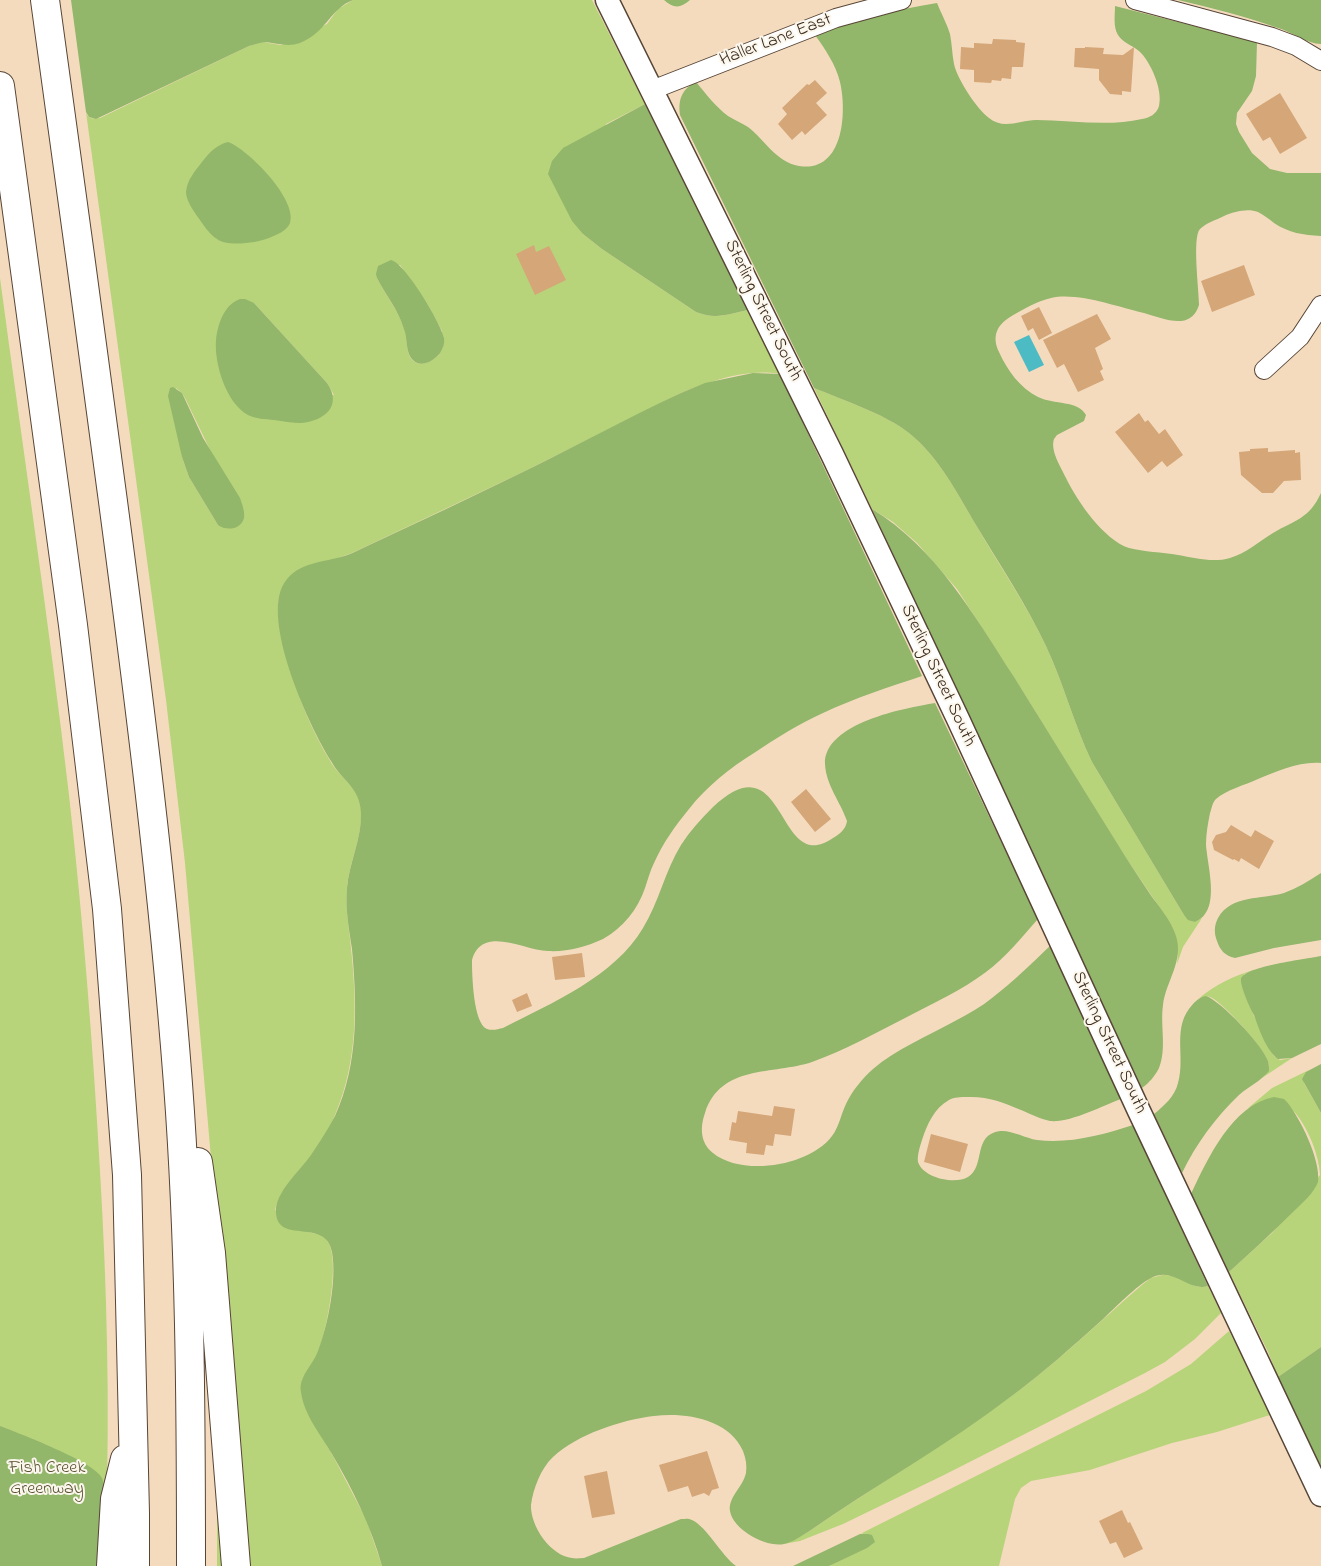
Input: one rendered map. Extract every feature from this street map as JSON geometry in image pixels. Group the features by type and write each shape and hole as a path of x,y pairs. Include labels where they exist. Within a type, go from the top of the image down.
{"highway":[{"path":"45,0 139,696 162,905 178,1086 187,1266 191,1440 191,1566"},
{"path":"0,86 73,625 107,909 127,1175 135,1566"},
{"path":"162,905 211,1253 236,1566"},
{"path":"111,1566 115,1499 133,1429"}],"street":[{"name":"Sterling Street South","path":"607,0 832,454 1321,1495"},
{"name":"Haller Lane East","path":"652,90 836,18 902,0"},
{"path":"1135,0 1272,37 1296,46 1321,61"},
{"path":"1264,370 1300,337 1321,305"}],"green space":[{"path":"71,0 353,0 340,8 313,36 298,44 290,45 269,42 249,46 96,119 89,117 86,112"},
{"path":"353,0 592,0 645,104 606,124 583,234 602,249 696,312 716,316 748,310 780,374 742,374 704,384 681,393 523,472 338,558 279,598 278,613 281,635 300,699 311,725 332,764 358,797 361,823 348,878 347,896 355,1012 352,1053 348,1074 343,1095 330,1127 312,1155 284,1190 275,1210 303,1229 323,1236 330,1247 333,1260 333,1276 325,1329 318,1353 302,1380 311,1418 366,1519 382,1566 244,1566 185,863 166,700 86,112 91,118 100,118 249,46 262,42 281,45 327,24 338,9","holes":["400,265 428,305 442,331 439,355 431,361 422,364 415,362 410,356 405,330 377,278","254,303 327,383 334,395 232,398 218,365","176,388 186,400 212,454 218,525 189,477 182,457"]},
{"path":"664,0 690,0 683,5 677,6 670,5"},
{"path":"1178,0 1321,0 1321,44 1310,42 1283,30 1228,12"},
{"path":"937,3 950,34 954,64 963,85 984,114 993,121 1004,124 1036,120 1116,123 1150,117 1155,113 1160,99 1158,84 1148,62 1139,51 1122,40 1116,32 1115,6 1257,42 1256,76 1252,91 1237,113 1236,124 1239,132 1252,153 1270,169 1287,173 1321,173 1321,236 1291,231 1274,223 1258,212 1249,210 1228,215 1208,223 1200,229 1196,242 1199,305 1195,314 1190,318 1172,321 1098,301 1073,297 1051,298 1040,301 1005,320 1001,324 996,337 997,347 1002,359 1025,389 1038,397 1077,407 1086,415 1084,421 1057,435 1054,439 1053,449 1071,487 1084,508 1110,537 1120,544 1129,548 1204,560 1230,558 1301,518 1312,508 1321,493 1321,763 1297,765 1281,770 1230,790 1215,801 1210,813 1206,840 1211,898 1203,916 1195,922 1188,920 1184,915 1092,762 1052,660 1038,630 938,464 920,443 899,426 863,408 814,388 680,115 680,99 684,91 696,82 724,112 748,127 784,160 799,166 814,166 825,160 834,150 839,138 843,109 840,82 836,69 815,35 875,16"},
{"path":"645,104 748,310 716,316 696,312 602,249 583,234 572,221 548,174 552,161 563,148"},
{"path":"228,142 247,154 259,165 279,189 286,202 290,213 290,223 281,232 272,237 250,243 235,244 222,241 209,232 187,198 187,188 197,169 216,147"},
{"path":"391,260 405,271 413,282 430,308 441,330 444,340 443,347 438,356 428,362 421,364 411,358 401,322 377,278 378,266"},
{"name":"Fish Creek Greenway","path":"0,278 53,665 79,889 91,1030 102,1215 106,1303 108,1435 106,1523 0,1566"},
{"path":"240,299 254,303 327,383 333,399 329,411 324,416 301,423 261,419 248,415 233,401 219,371 216,340 218,327 223,315 234,302"},
{"path":"753,373 780,374 922,676 814,717 771,742 719,778 703,793 679,822 661,849 650,872 642,896 634,910 623,924 610,935 583,947 562,951 539,950 494,941 485,943 477,949 472,960 473,986 476,1008 482,1025 489,1030 503,1028 581,987 616,960 631,945 649,918 675,855 684,840 713,807 737,790 755,788 768,797 789,827 801,840 815,845 838,835 844,829 847,821 826,772 825,764 828,750 838,738 851,728 868,720 905,709 935,703 1038,919 1014,947 993,966 977,979 948,996 860,1041 812,1062 750,1074 723,1086 713,1097 703,1118 703,1140 713,1153 741,1165 775,1165 808,1155 822,1146 832,1136 851,1094 873,1069 902,1049 983,1004 1015,979 1051,945 1121,1099 1076,1117 1050,1121 995,1100 974,1097 953,1098 944,1103 932,1117 921,1142 918,1162 921,1168 933,1176 948,1180 962,1179 968,1177 977,1166 982,1144 986,1138 1000,1131 1037,1140 1061,1141 1098,1135 1133,1125 1208,1286 1193,1286 1167,1275 1151,1278 1132,1292 1047,1368 988,1413 808,1532 784,1544 769,1543 752,1536 737,1525 732,1518 730,1511 731,1501 746,1473 745,1457 736,1440 728,1431 705,1420 679,1415 654,1416 600,1429 575,1441 553,1457 538,1479 531,1505 534,1522 543,1539 564,1556 584,1558 681,1519 688,1519 698,1524 736,1566 382,1566 361,1509 340,1468 309,1417 301,1392 302,1381 318,1351 328,1316 333,1276 332,1252 328,1242 321,1236 285,1228 279,1222 276,1213 276,1205 283,1190 311,1155 335,1116 348,1076 354,1034 355,991 347,896 348,879 361,822 360,804 354,790 335,768 322,745 291,676 279,626 278,605 282,587 293,573 308,565 355,552 523,472 681,393 705,383"},
{"path":"173,387 182,393 203,438 240,498 244,510 244,518 237,527 229,529 218,525 189,477 182,457 168,396 170,388"},
{"path":"814,388 876,414 909,433 938,464 954,488 1038,630 1052,660 1092,762 1184,915 1195,922 1202,918 1183,947 1177,964 1176,941 1168,920 1116,843 957,589 917,543 893,522 872,509"},
{"path":"872,509 916,543 952,584 1014,677 1123,854 1174,930 1178,954 1163,1005 1163,1053 1156,1074 1142,1088"},
{"path":"1321,873 1321,940 1274,948 1235,958 1228,956 1221,950 1216,938 1215,929 1218,918 1224,910 1239,901 1284,893"},
{"path":"1321,956 1321,1044 1292,1058 1278,1059 1263,1039 1242,987 1241,979 1245,974 1253,970"},
{"path":"1256,969 1244,974 1243,989 1274,1056 1280,1060 1292,1058 1262,1078 1267,1072 1269,1065 1261,1049 1253,1039 1234,1017 1216,1001 1210,997 1198,999 1226,981"},
{"path":"1206,996 1221,1006 1249,1034 1268,1060 1269,1071 1239,1095 1222,1113 1200,1142 1182,1173 1154,1114 1162,1108 1177,1088 1181,1062 1182,1022 1193,1004"},
{"path":"1321,1064 1321,1113 1302,1079 1306,1072"},
{"path":"1311,1069 1306,1072 1304,1083 1321,1113 1321,1347 1278,1377 1268,1352 1229,1272 1272,1233 1320,1175 1318,1159 1309,1136 1297,1115 1288,1106 1279,1098 1268,1099 1247,1109 1272,1088"},
{"path":"1274,1097 1284,1099 1298,1118 1313,1151 1318,1182 1314,1190 1304,1201 1229,1272 1191,1194 1205,1165 1223,1135 1234,1122 1246,1110 1259,1102"},
{"path":"1162,1275 1174,1276 1198,1287 1208,1286 1221,1313 1195,1339 1165,1362 944,1475 843,1524 800,1541 784,1544 808,1532 1010,1397 1061,1356 1143,1284 1151,1278"},
{"path":"1229,1331 1273,1414 1217,1432 1172,1443 1090,1470 1031,1481 1021,1488 1015,1499 999,1566 829,1566 844,1558 863,1533 860,1534 1146,1391 1191,1364"},
{"path":"1321,1347 1321,1472 1278,1377"},
{"path":"0,1426 71,1456 96,1471 102,1478 105,1507 100,1566 0,1566"},
{"path":"217,1503 223,1503 229,1566 217,1566"},
{"path":"860,1534 872,1535 875,1542 867,1548 829,1566 793,1566"}],"water":[{"path":"1029,335 1044,365 1029,372 1014,342"}],"building":[{"path":"993,39 1016,40 1016,42 1025,43 1023,67 1012,67 1011,79 992,80 991,83 974,82 974,70 960,69 961,47 974,48 974,43 992,44"},
{"path":"1134,47 1131,92 1122,91 1122,95 1110,94 1099,80 1099,69 1074,67 1075,48 1104,48 1103,54 1123,55"},
{"path":"815,80 827,93 816,103 827,115 805,135 802,131 792,140 778,124 787,114 782,108 807,84 809,85"},
{"path":"1280,93 1307,138 1280,154 1270,137 1263,141 1246,114"},
{"path":"534,245 536,252 549,246 566,280 535,295 516,254"},
{"path":"1244,265 1255,295 1212,312 1201,281"},
{"path":"1039,307 1052,333 1039,340 1033,328 1028,331 1021,316"},
{"path":"1097,314 1111,339 1095,348 1103,369 1100,371 1104,380 1078,392 1064,364 1057,368 1043,340"},
{"path":"1139,413 1145,422 1148,420 1159,434 1165,429 1183,455 1167,467 1162,461 1148,473 1115,432"},
{"path":"1268,448 1268,452 1295,450 1295,453 1300,452 1301,480 1284,481 1273,493 1262,493 1241,475 1239,452"},
{"path":"806,789 831,819 815,832 791,802"},
{"path":"1231,825 1251,837 1255,830 1274,841 1259,869 1241,858 1239,862 1214,850 1212,842 1216,835 1226,832"},
{"path":"582,953 585,977 555,980 552,957"},
{"path":"527,993 532,1006 517,1012 512,1000"},
{"path":"774,1106 795,1109 791,1136 775,1134 773,1146 766,1145 764,1155 746,1153 747,1143 729,1140 732,1122 736,1123 738,1111 772,1116"},
{"path":"931,1134 968,1144 960,1172 924,1162"},
{"path":"707,1451 719,1488 712,1490 709,1496 704,1493 692,1497 688,1486 668,1492 659,1465"},
{"path":"607,1471 615,1514 592,1518 584,1476"},
{"path":"1122,1510 1143,1549 1124,1558 1116,1542 1110,1544 1099,1521"}]}
